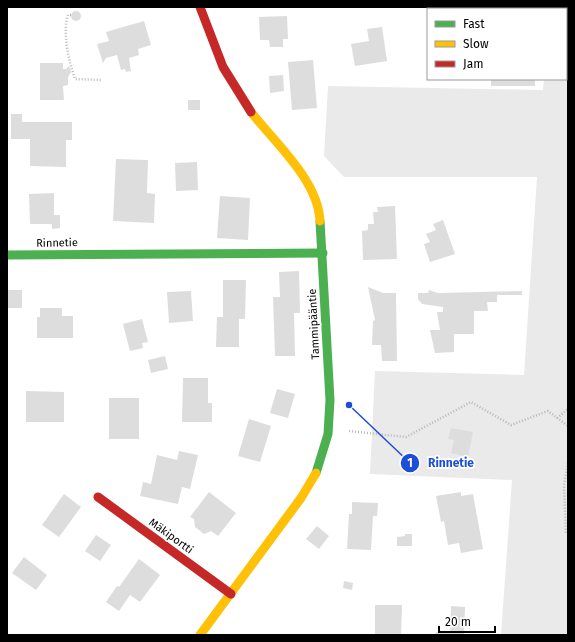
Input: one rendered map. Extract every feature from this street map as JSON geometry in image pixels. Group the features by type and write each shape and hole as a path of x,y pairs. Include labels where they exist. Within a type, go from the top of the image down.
{"street":[{"name":"Tammipääntie","path":"200,7 216,53 242,100 290,159 311,190 320,212 330,400 328,434 324,452 316,473 301,498 200,635"},
{"name":"Rinnetie","path":"7,255 323,253"},
{"name":"Mäkiportti","path":"98,497 231,594"}],"path":[{"path":"70,15 68,15 67,19 67,38 75,79 102,80"},
{"path":"348,431 406,437 471,402 511,425 548,411 568,426"},
{"path":"557,418 568,409"},
{"path":"347,437 348,424"},
{"path":"568,463 564,485 566,533 568,534"}],"shaded area":[{"path":"568,7 568,635 501,635 512,480 370,474 375,371 524,375 537,177 344,177 324,156 328,86 543,90 544,80 567,80 567,8 548,8"}],"building":[{"path":"74,11 78,11 80,12 80,20 74,21 71,18 71,14"},
{"path":"287,16 288,39 283,39 283,47 270,47 269,40 260,40 259,17"},
{"path":"144,21 151,45 138,49 139,55 129,58 131,71 126,72 125,69 121,70 117,55 106,58 103,63 97,44 109,41 106,32"},
{"path":"382,27 387,61 355,66 351,44 369,41 367,29"},
{"path":"313,60 317,108 292,110 288,62"},
{"path":"40,63 63,63 63,69 66,69 69,66 71,72 68,77 68,85 63,86 64,100 40,100"},
{"path":"283,75 284,91 270,93 269,76"},
{"path":"491,80 535,80 535,86 491,86"},
{"path":"188,100 200,100 200,110 188,110"},
{"path":"11,114 22,114 22,122 72,122 72,140 66,140 66,167 30,166 30,139 11,139"},
{"path":"116,159 148,160 147,193 155,194 154,223 113,221"},
{"path":"197,162 198,190 176,191 175,163"},
{"path":"54,193 54,215 60,215 60,228 52,229 52,224 30,224 29,194"},
{"path":"220,196 250,198 248,240 217,238"},
{"path":"395,206 397,259 363,260 362,231 368,230 368,224 374,224 373,212 378,212 377,207"},
{"path":"443,220 455,254 430,262 424,244 430,242 426,234 436,230 433,224"},
{"path":"299,271 300,313 294,313 295,356 275,356 273,297 280,297 279,272"},
{"path":"223,280 246,280 245,319 239,319 239,347 216,347 217,317 223,317"},
{"path":"368,287 383,293 396,293 397,361 382,361 381,345 372,345 373,321 375,320"},
{"path":"8,290 22,290 22,308 7,308"},
{"path":"429,290 438,293 522,291 522,295 497,295 497,302 487,302 488,311 474,311 474,334 454,334 454,352 435,353 430,330 440,330 437,312 443,312 443,307 422,304 418,299 418,293 428,293"},
{"path":"191,291 193,321 169,323 167,292"},
{"path":"40,308 62,308 62,316 73,316 73,338 37,338 37,317 40,317"},
{"path":"142,319 148,342 142,343 143,348 130,351 123,324"},
{"path":"165,356 168,369 151,373 148,360"},
{"path":"183,378 208,378 208,403 212,403 212,422 182,422"},
{"path":"277,389 295,394 288,418 270,413"},
{"path":"26,391 64,392 64,422 26,422"},
{"path":"109,398 139,398 139,439 109,439"},
{"path":"249,419 271,426 260,462 238,456"},
{"path":"451,428 473,432 468,457 451,453 454,440 448,439"},
{"path":"179,451 198,455 190,489 182,487 178,504 140,496 143,482 151,484 157,455 177,460"},
{"path":"209,492 236,513 218,536 211,531 204,534 195,527 194,519 190,517"},
{"path":"461,492 461,496 473,494 483,549 461,553 459,543 448,545 444,521 441,522 436,496"},
{"path":"64,494 81,507 59,537 42,525"},
{"path":"352,502 378,503 377,516 373,516 371,550 347,549 349,514 352,514"},
{"path":"317,526 329,536 319,549 306,539"},
{"path":"405,534 412,534 412,546 397,546 397,537 405,536"},
{"path":"96,535 111,545 100,561 85,551"},
{"path":"24,557 47,575 36,590 12,573"},
{"path":"139,559 160,575 140,602 130,595 119,611 106,602"},
{"path":"344,581 353,583 352,590 343,588"},
{"path":"375,605 402,605 401,635 375,635"},
{"path":"451,606 465,607 464,635 435,635 436,632 450,633"}],"traffic: fast":[{"path":"316,473 328,434 330,400 320,221"},
{"path":"7,255 323,253"}],"traffic: slow":[{"path":"251,112 283,149 304,177 312,191 320,221"},
{"path":"200,635 301,498 316,473"}],"traffic: jam":[{"path":"200,7 223,67 251,112"},
{"path":"98,497 231,594"}],"place":[{"name":"Rinnetie","path":"349,405"}]}
